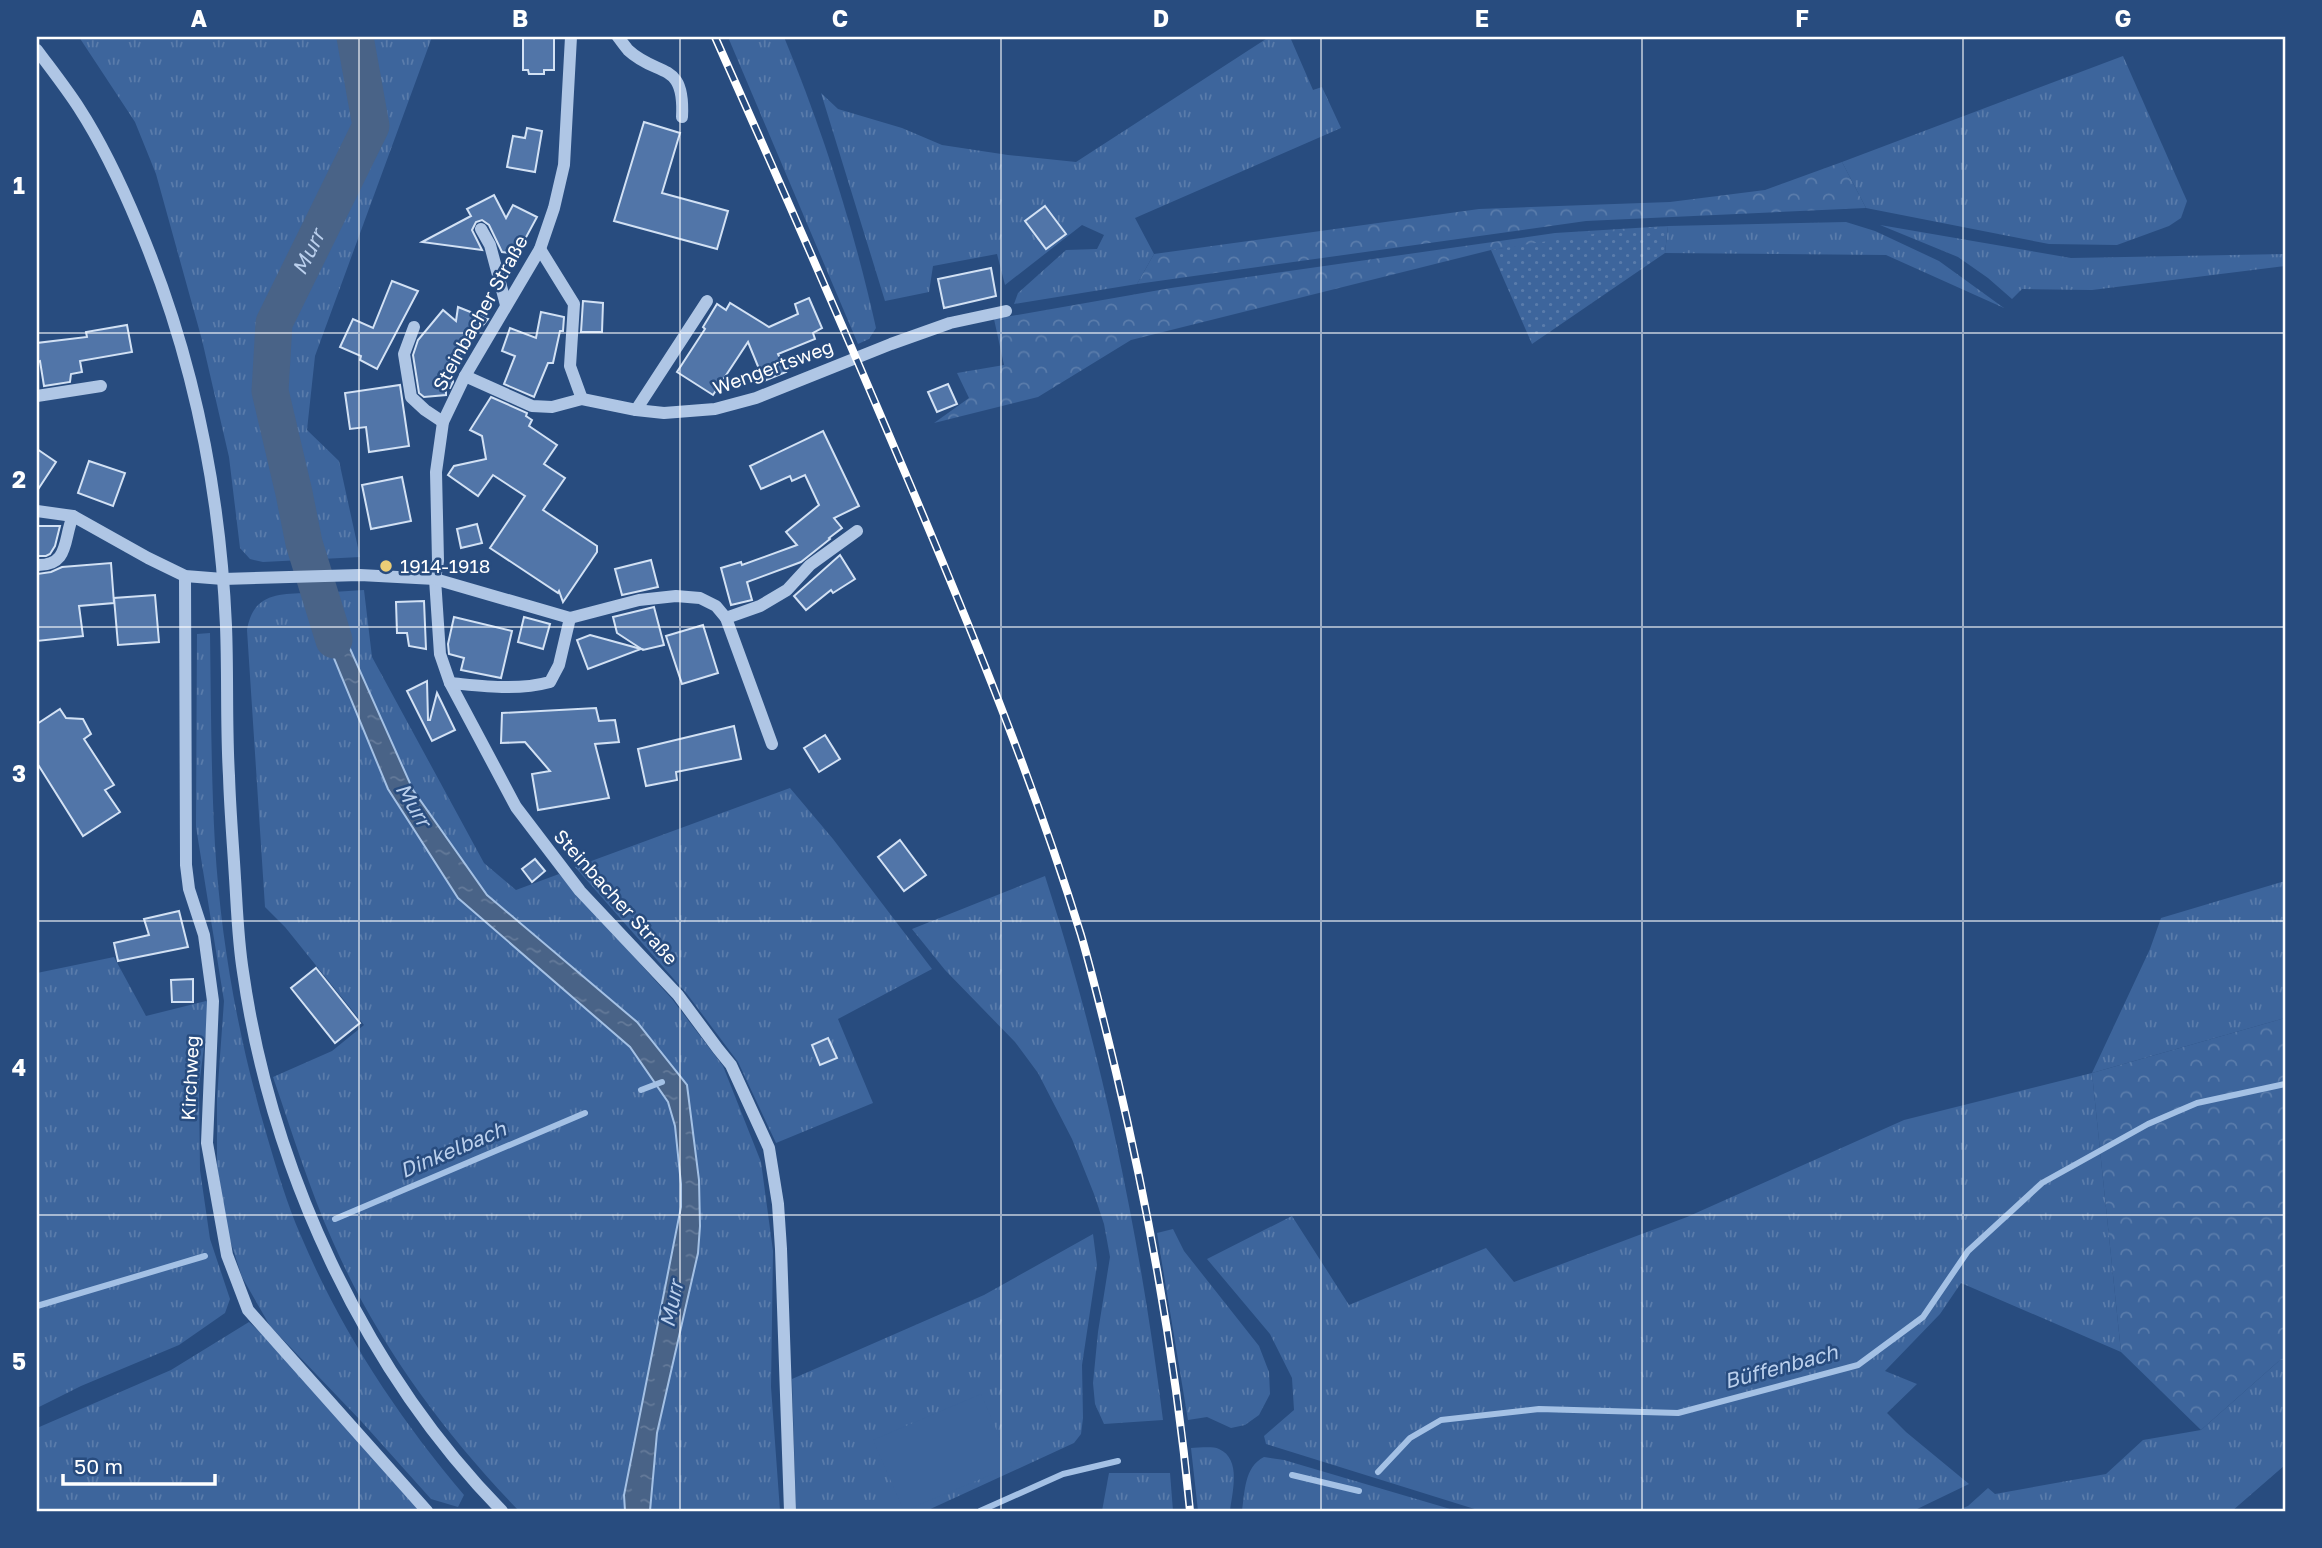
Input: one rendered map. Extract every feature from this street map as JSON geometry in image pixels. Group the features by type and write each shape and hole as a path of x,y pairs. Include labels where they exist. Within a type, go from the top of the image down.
{"street":[{"name":"Steinbacher Straße","path":"571,37 564,165 554,208 540,249 465,376 443,422 436,472 438,561 435,579 440,654 450,683 516,807 580,891 678,995 731,1065 769,1148 778,1204 790,1511"},
{"path":"618,37 629,51 670,72 680,86 682,117"},
{"path":"37,50 79,109 121,186 149,252 189,372 209,463 223,579 229,774 243,971 256,1042 271,1101 291,1163 328,1258 375,1345 439,1440 502,1511"},
{"path":"481,229 490,245 506,305"},
{"path":"465,376 532,406 552,407 582,399 570,366 574,304 540,249"},
{"path":"636,410 707,301"},
{"name":"Wengertsweg","path":"582,399 664,413 715,409 755,398 950,323 1006,311"},
{"path":"414,327 404,354 411,397 443,422"},
{"path":"37,396 101,386"},
{"path":"37,511 73,516 185,576 223,579 360,575 435,579 570,618 639,600 676,596 700,598 716,606 726,618 772,744"},
{"path":"37,565 56,561 61,556 73,516"},
{"path":"726,618 760,606 787,590 810,565 857,530"},
{"name":"Kirchweg","path":"185,576 186,865 189,889 204,936 213,1001 207,1143 227,1255 248,1310 427,1511"},
{"path":"450,683 533,687 550,682 559,665 570,618"}],"green space":[{"path":"79,37 432,37 315,356 307,430 339,461 360,557 263,562 250,559 240,548 229,457 202,340 156,174 135,122"},
{"path":"728,37 784,37 812,108 836,181 876,328 869,339 858,344"},
{"path":"1269,37 1290,37 1313,90 1322,87 1341,128 1135,218 1154,254 1137,284 1014,304 1018,293 1066,250 1097,249 1104,235 1082,225 1005,285 997,254 933,266 929,292 885,301 821,93 838,109 902,128 942,145 1076,162"},
{"path":"2123,56 2187,201 2181,218 2169,226 2117,245 2049,244 1866,208 1842,162"},
{"path":"1842,162 1866,208 1586,221 1137,284 1154,254 1479,209 1670,202 1765,190"},
{"path":"1846,222 1875,231 1939,261 2004,308 1886,255 1665,253 1668,226"},
{"path":"1880,225 2071,258 2285,254 2285,266 2092,290 2022,289 2012,299 1958,257"},
{"path":"1668,226 1491,250 1131,340 1038,397 934,423 969,398 957,373 1004,365 994,319 1171,288 1555,233"},
{"path":"1668,226 1665,253 1532,344 1491,250"},
{"path":"364,590 372,657 484,863 516,890 559,874 672,999 723,1066 761,1162 773,1251 771,1387 780,1511 650,1511 657,1433 698,1253 699,1180 637,1022 487,895 413,790 343,633 333,592"},
{"path":"307,593 388,789 458,898 630,1047 668,1103 675,1126 681,1207 624,1495 625,1511 519,1511 491,1481 438,1418 370,1316 333,1242 301,1160 273,1077 332,1051 364,1025 285,927 265,907 247,630 255,609 268,598"},
{"path":"210,633 214,818 222,919 240,1028 267,1136 296,1224 334,1306 394,1404 464,1495 458,1507 431,1499 270,1326 242,1277 228,1234 217,1165 217,1098 224,1001 196,827 197,634"},
{"path":"790,788 833,839 932,969 838,1019 873,1103 776,1143 738,1062 687,994 575,867"},
{"path":"1045,876 1084,1010 1117,1145 1143,1282 1163,1420 1104,1424 1095,1404 1093,1383 1110,1257 1104,1224 1094,1194 1072,1139 1038,1073 1015,1042 945,970 912,929"},
{"path":"2285,881 2285,1018 2092,1073 2150,949 2161,918"},
{"path":"114,957 146,1016 210,1000 199,1086 200,1170 210,1239 230,1299 225,1313 179,1345 81,1386 37,1408 37,973"},
{"path":"2285,1018 2285,1360 2280,1360 2201,1430 2121,1352 2092,1073"},
{"path":"2092,1073 2121,1352 1961,1283 1940,1314 1885,1371 1917,1384 1887,1413 1969,1484 1913,1511 1481,1511 1266,1444 1264,1436 1294,1410 1292,1378 1270,1334 1207,1259 1292,1216 1349,1305 1486,1248 1514,1282 1687,1217 1904,1120"},
{"path":"1173,1229 1184,1251 1259,1346 1269,1372 1270,1394 1259,1415 1245,1425 1231,1428 1207,1417 1188,1420 1157,1233"},
{"path":"1093,1234 1097,1265 1082,1365 1081,1434 1074,1443 926,1511 796,1511 792,1379 984,1295"},
{"path":"249,1322 290,1360 420,1511 37,1511 37,1428 171,1370"},
{"path":"2280,1360 2285,1360 2285,1465 2232,1511 1955,1511 1968,1506 1988,1488 1995,1494 2106,1474 2143,1440 2201,1430"},
{"path":"981,1394 1012,1466 904,1511 873,1440"},
{"path":"1191,1448 1216,1448 1231,1460 1234,1477 1230,1511 1198,1511"},
{"path":"1264,1457 1284,1460 1457,1511 1242,1511 1249,1473 1257,1461"},
{"path":"1109,1473 1170,1473 1173,1511 1102,1511"}],"water":[{"path":"333,592 343,633 413,790 487,895 637,1022 687,1085 699,1180 698,1253 657,1433 650,1511 625,1511 624,1495 681,1207 675,1126 668,1102 630,1047 458,898 388,789 307,593"}],"building":[{"path":"523,37 554,37 554,70 544,70 544,74 529,74 528,70 523,70"},
{"path":"644,122 680,133 662,193 728,211 717,249 614,221"},
{"path":"527,128 542,131 535,172 507,167 513,136 525,138"},
{"path":"494,195 506,218 513,205 537,217 517,254 502,252 489,225 482,220 476,222 472,230 482,250 422,242 471,216 467,209"},
{"path":"1045,206 1066,234 1046,249 1025,221"},
{"path":"991,268 996,296 944,308 938,279"},
{"path":"392,281 418,291 377,369 360,360 361,356 340,347 353,319 373,328"},
{"path":"809,298 822,328 813,333 815,339 778,354 786,372 764,381 748,342 713,395 677,372 705,329 703,327 717,304 726,310 730,303 769,327 798,314 795,304"},
{"path":"583,301 603,303 602,332 581,332"},
{"path":"458,307 488,319 452,364 453,382 450,388 446,388 446,395 424,397 419,393 413,355 418,340 443,310 456,321"},
{"path":"541,312 564,317 563,331 560,331 553,363 548,363 534,397 504,384 515,356 502,351 510,328 536,338"},
{"path":"127,325 132,352 80,361 82,372 71,374 70,382 44,386 40,361 37,362 37,343 87,337 86,332"},
{"path":"948,384 957,404 937,412 928,392"},
{"path":"400,385 409,446 369,452 366,427 350,429 345,393"},
{"path":"491,397 527,413 526,416 532,420 529,426 557,445 544,464 565,478 543,510 597,546 597,552 563,602 559,591 558,593 490,548 525,496 493,475 478,496 448,475 454,466 486,459 482,436 470,430"},
{"path":"823,431 859,506 834,518 842,528 801,562 747,582 752,600 731,605 721,568 741,562 742,565 797,545 786,532 819,505 805,475 792,481 790,476 761,489 750,466"},
{"path":"37,449 56,462 37,491"},
{"path":"89,461 125,473 113,506 78,493"},
{"path":"402,477 411,521 371,529 362,485"},
{"path":"477,524 482,543 461,548 457,529"},
{"path":"37,526 60,526 55,546 46,556 37,556"},
{"path":"840,555 855,579 833,593 831,590 806,610 794,596"},
{"path":"651,560 658,587 622,595 615,569"},
{"path":"111,563 114,603 79,606 83,636 37,641 37,574 62,567"},
{"path":"155,595 159,642 118,645 114,598"},
{"path":"424,601 426,649 409,646 407,633 397,633 396,602"},
{"path":"654,607 664,645 643,650 617,633 613,617"},
{"path":"454,617 512,631 501,678 461,670 464,658 449,654 448,644"},
{"path":"524,617 550,624 543,649 518,642"},
{"path":"703,625 718,673 682,684 666,636"},
{"path":"590,635 641,649 588,669 577,640"},
{"path":"427,681 428,720 437,693 455,730 432,741 407,691"},
{"path":"596,708 599,721 615,720 619,742 595,744 609,798 538,810 532,774 550,771 525,742 501,743 502,713"},
{"path":"60,709 66,718 83,719 91,734 84,739 114,785 105,790 120,812 83,836 37,763 37,724"},
{"path":"734,726 741,759 676,772 677,780 646,786 638,749"},
{"path":"825,735 840,759 819,772 804,748"},
{"path":"900,840 926,875 904,891 878,857"},
{"path":"535,859 545,871 532,882 522,869"},
{"path":"179,911 188,947 118,961 114,943 149,935 144,919"},
{"path":"316,968 360,1023 335,1043 291,988"},
{"path":"193,979 193,1002 172,1002 171,980"},
{"path":"828,1038 837,1058 820,1065 812,1045"}],"waterway":[{"name":"Murr","path":"334,640 304,543 270,391 274,323 371,126 355,37"},
{"name":"Dinkelbach","path":"641,1090 662,1082"},
{"name":"Büffenbach","path":"1378,1472 1410,1438 1441,1420 1539,1409 1678,1413 1858,1365 1923,1317 1968,1251 2042,1183 2148,1124 2197,1103 2285,1084"},
{"name":"Dinkelbach","path":"335,1219 585,1113"},
{"name":"Dinkelbach","path":"37,1306 205,1256"},
{"name":"Büffenbach","path":"980,1511 1063,1474 1118,1461"},
{"name":"Büffenbach","path":"1292,1475 1359,1491"}],"railway":[{"path":"715,37 935,544 1002,710 1063,878 1095,986 1140,1181 1169,1345 1190,1511"}],"place":[{"name":"1914-1918","path":"386,566"}]}
